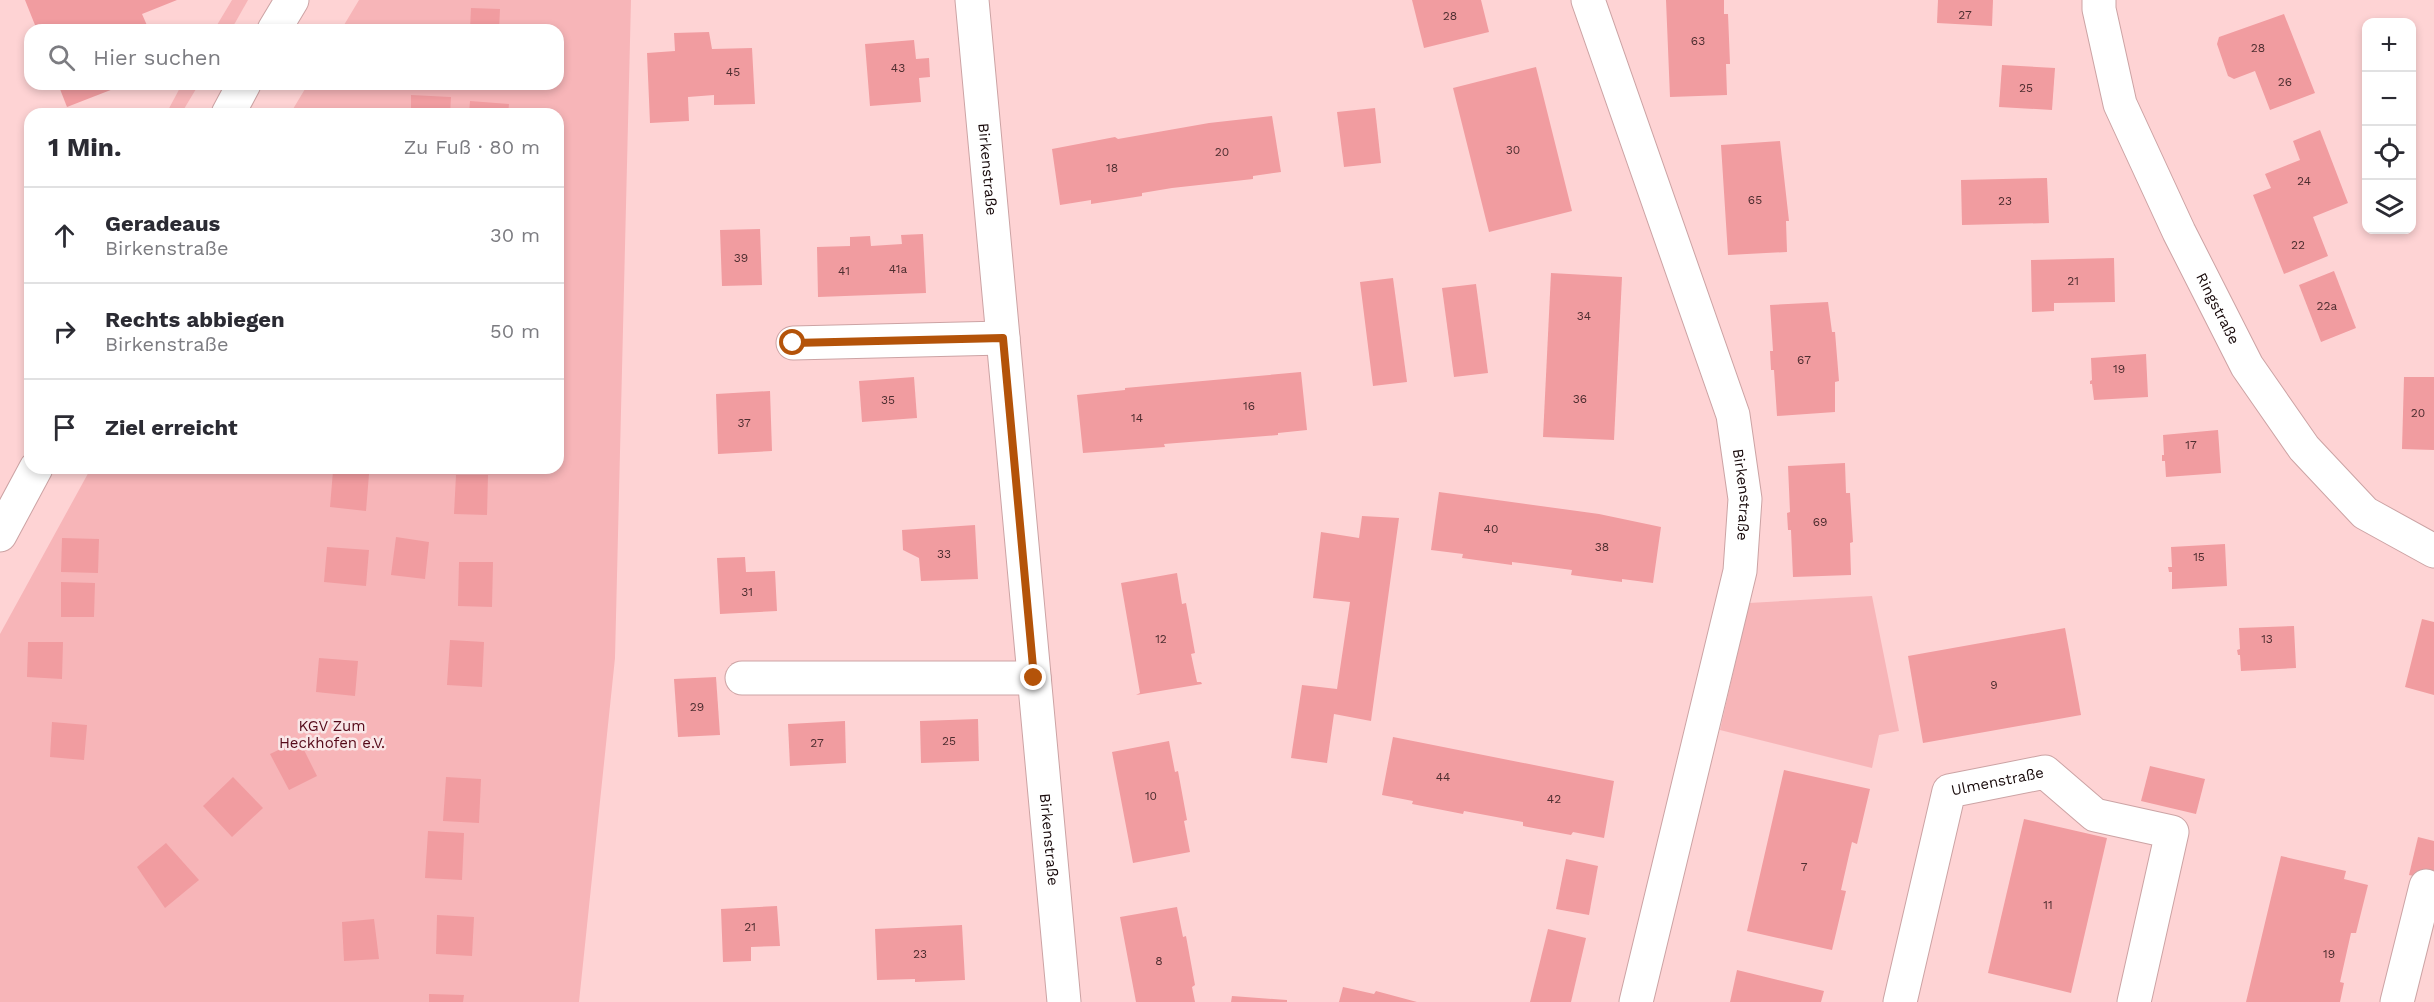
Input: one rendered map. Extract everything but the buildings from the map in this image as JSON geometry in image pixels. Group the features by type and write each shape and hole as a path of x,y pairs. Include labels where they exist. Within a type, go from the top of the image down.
{"street":[{"path":"278,24 292,0"},
{"name":"Birkenstraße","path":"972,0 1064,1002"},
{"name":"Birkenstraße","path":"1588,0 1733,415 1745,499 1740,571 1636,1002"},
{"name":"Ringstraße","path":"2099,0 2120,104 2179,232 2247,366 2304,448 2365,513 2434,551"},
{"path":"231,108 241,90"},
{"path":"793,343 1003,338"},
{"path":"0,535 33,474"},
{"path":"742,678 1034,678"},
{"name":"Ulmenstraße","path":"1907,1001 1949,791 2045,772 2096,815 2172,832 2134,1002"},
{"path":"2397,1002 2426,886"}],"green space":[{"path":"232,0 248,0 234,24 218,24"},
{"name":"KGV Zum Heckhofen e.V.","path":"359,0 631,0 615,658 579,1002 0,1002 0,634 88,474 564,474 564,108 294,108 304,90 564,90 564,24 345,24"},
{"path":"179,90 195,90 185,108 169,108"},
{"path":"1872,596 1899,731 1879,735 1872,768 1720,730 1749,603"}],"route":[{"path":"793,343 1003,338 1034,678"}]}
